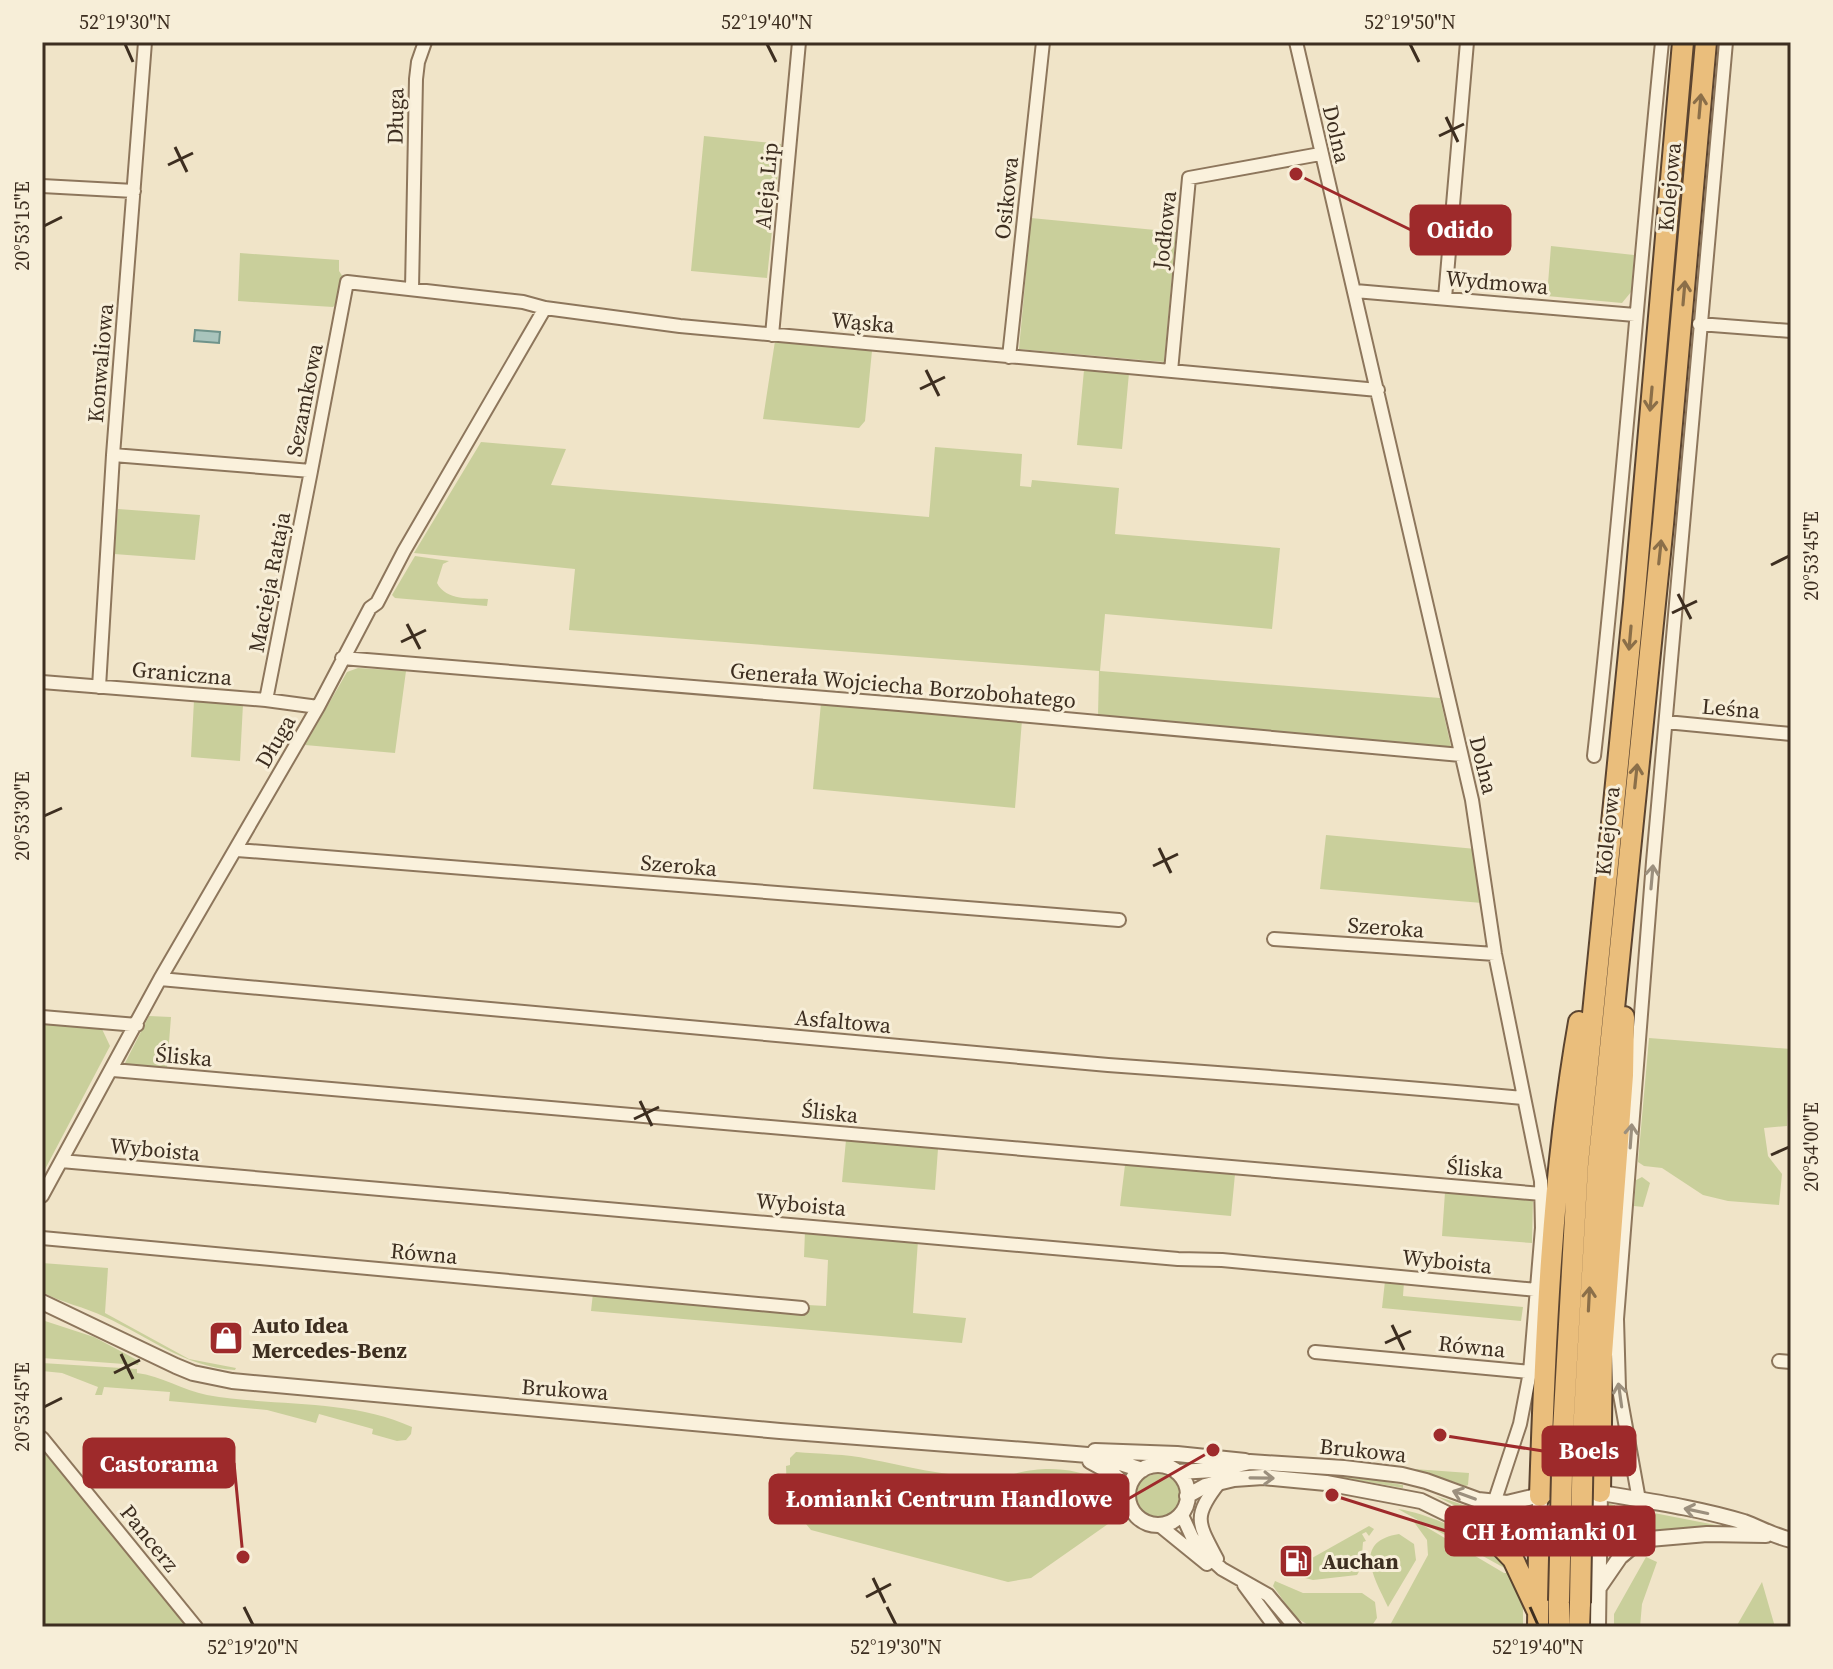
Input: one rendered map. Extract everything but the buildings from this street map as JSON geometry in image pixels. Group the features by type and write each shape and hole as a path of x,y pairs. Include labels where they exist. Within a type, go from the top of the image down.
{"highway":[{"name":"Kolejowa","path":"1579,1627 1570,1602 1578,1164 1634,603 1683,42"},
{"name":"Kolejowa","path":"1573,1432 1663,524 1706,42"},
{"path":"1600,1492 1602,1354 1623,1075 1625,989 1620,937"},
{"path":"1540,1496 1544,1382 1569,1077 1584,996 1598,954"},
{"path":"1489,1534 1513,1559 1522,1574 1538,1620"},
{"path":"1538,1620 1539,1547"},
{"name":"Kolejowa","path":"1559,1627 1570,1602"}],"street":[{"name":"Konwaliowa","path":"99,687 113,455 145,42"},
{"name":"Długa","path":"412,289 416,79 425,42"},
{"name":"Aleja Lip","path":"772,335 799,42"},
{"name":"Osikowa","path":"1009,357 1043,42"},
{"name":"Dolna","path":"1296,42 1482,851 1495,954 1542,1194 1530,1372 1520,1424 1494,1503"},
{"path":"1445,298 1467,42"},
{"name":"Kolejowa","path":"1594,756 1613,585 1662,42"},
{"name":"Kolejowa","path":"1639,1500 1619,1389 1617,1330 1699,324 1726,42"},
{"name":"Jodłowa","path":"1171,371 1189,178 1320,154"},
{"path":"42,186 134,191"},
{"name":"Wąska","path":"347,282 772,335 1378,390"},
{"name":"Sezamkowa","path":"113,455 311,471 347,282"},
{"name":"Wydmowa","path":"1355,291 1635,315"},
{"name":"Długa","path":"42,1196 160,979 318,707 370,608 377,603 545,308"},
{"path":"1699,324 1791,331"},
{"name":"Macieja Rataja","path":"266,700 311,471"},
{"name":"Generała Wojciecha Borzobohatego","path":"342,658 1461,755"},
{"name":"Graniczna","path":"42,682 318,707"},
{"name":"Leśna","path":"1666,722 1791,734"},
{"name":"Szeroka","path":"237,850 1119,920"},
{"name":"Szeroka","path":"1274,939 1495,954"},
{"name":"Asfaltowa","path":"160,979 1108,1065 1347,1081 1523,1098"},
{"path":"42,1017 137,1025"},
{"name":"Śliska","path":"113,1070 1542,1194"},
{"name":"Wyboista","path":"61,1161 1178,1259 1222,1260 1537,1290"},
{"name":"Równa","path":"42,1238 802,1308"},
{"name":"Brukowa","path":"42,1302 193,1373 232,1381 780,1431 1099,1456 1142,1470"},
{"name":"Brukowa","path":"42,1310 63,1313"},
{"name":"Równa","path":"1315,1352 1530,1372"},
{"name":"Pancerz","path":"42,1438 196,1627"},
{"path":"1076,1454 1121,1450 1250,1462"},
{"name":"Brukowa","path":"1076,1454 1112,1473 1128,1488"},
{"name":"Brukowa","path":"1177,1472 1215,1470 1250,1462 1402,1475 1494,1503 1521,1502 1569,1488 1600,1492"},
{"path":"1157,1465 1177,1472 1184,1481 1187,1496 1181,1513 1169,1523 1159,1525 1146,1523 1136,1516 1130,1506 1128,1488 1135,1476 1157,1465"},
{"name":"Brukowa","path":"1187,1496 1205,1486 1234,1479 1263,1477 1326,1483 1421,1501 1489,1534 1539,1547 1598,1545"},
{"path":"1219,1483 1203,1503 1200,1513 1202,1530 1222,1569"},
{"path":"1598,1627 1600,1492 1747,1523 1770,1535"},
{"path":"1539,1547 1540,1496"},
{"path":"1181,1513 1192,1537 1222,1569"},
{"path":"1159,1525 1200,1560 1268,1595 1295,1627"},
{"path":"1598,1545 1721,1534 1770,1535 1791,1540"},
{"path":"1598,1589 1616,1561 1639,1541"},
{"path":"1240,1580 1275,1627"}],"green space":[{"path":"704,136 781,144 767,278 691,271"},
{"path":"1031,218 1176,232 1164,362 1019,349"},
{"path":"1551,246 1634,255 1631,292 1622,303 1547,296"},
{"path":"240,253 339,260 339,271 343,277 338,302 333,307 238,301"},
{"path":"775,341 872,351 865,421 859,428 763,419"},
{"path":"1084,370 1129,373 1122,449 1077,445"},
{"path":"481,442 566,449 551,485 929,517 935,447 1022,454 1020,486 1031,487 1032,480 1119,488 1115,534 1280,548 1272,629 1105,614 1100,671 1440,698 1452,751 1098,715 1099,671 569,630 575,569 414,553"},
{"path":"118,509 200,515 195,560 114,554"},
{"path":"415,556 449,561 443,564 437,583 441,589 453,596 488,599 487,606 395,598 392,595"},
{"path":"358,668 406,671 395,753 305,745 347,672"},
{"path":"194,700 243,704 240,761 191,757"},
{"path":"821,703 1022,720 1015,808 813,789"},
{"path":"1326,835 1476,849 1482,903 1320,889"},
{"path":"149,1016 171,1017 167,1068 124,1065"},
{"path":"42,1024 102,1029 110,1046 42,1175"},
{"path":"1649,1038 1791,1049 1787,1126 1764,1128 1768,1156 1782,1174 1779,1205 1728,1201 1703,1195 1662,1168 1644,1166 1638,1162"},
{"path":"846,1140 938,1149 935,1190 842,1182"},
{"path":"1125,1165 1235,1174 1231,1216 1120,1206"},
{"path":"1642,1177 1650,1183 1643,1207 1634,1206 1636,1180"},
{"path":"1445,1192 1533,1199 1532,1243 1442,1236"},
{"path":"805,1231 918,1240 913,1313 966,1318 962,1343 591,1311 593,1293 826,1306 828,1260 804,1257"},
{"path":"42,1263 108,1268 105,1313 189,1359 235,1370 217,1368 200,1363 183,1357 90,1310 42,1292"},
{"path":"1385,1281 1404,1282 1403,1296 1523,1307 1521,1321 1382,1308"},
{"path":"42,1320 94,1337 139,1361 138,1365 42,1358"},
{"path":"42,1363 137,1369 137,1373 207,1395 363,1411 412,1427 411,1434 406,1440 397,1441 372,1434 373,1429 319,1414 316,1423 267,1410 169,1401 170,1392 104,1387 102,1395 95,1395 98,1387 62,1373 42,1371"},
{"path":"42,1444 189,1627 42,1627"},
{"path":"796,1452 851,1456 964,1476 1002,1476 1042,1469 1076,1472 1093,1477 1110,1489 1113,1497 1111,1517 1106,1521 1108,1524 1031,1578 1008,1582 811,1530 802,1512 787,1495 786,1466 790,1465 790,1458"},
{"path":"1267,1469 1341,1474 1403,1485 1403,1488 1350,1479 1267,1472"},
{"path":"1414,1469 1469,1473 1468,1485 1466,1486"},
{"path":"1158,1474 1173,1481 1180,1496 1173,1511 1158,1518 1143,1511 1136,1496 1143,1481"},
{"path":"1436,1496 1485,1512 1516,1513 1518,1535 1504,1531"},
{"path":"1606,1503 1615,1505 1614,1538 1606,1538"},
{"path":"1623,1507 1731,1528 1659,1530 1620,1537"},
{"path":"1398,1509 1426,1516 1459,1530 1490,1549 1508,1570"},
{"path":"1411,1518 1504,1573 1509,1573 1523,1597 1523,1627 1389,1627 1428,1555 1427,1540"},
{"path":"1369,1526 1374,1529 1369,1536 1366,1532 1362,1534 1366,1541 1363,1542 1362,1555 1358,1554 1361,1568 1357,1575 1313,1580 1305,1578 1312,1558"},
{"path":"1399,1534 1414,1544 1416,1560 1388,1607 1373,1574 1371,1553 1384,1538"},
{"path":"1646,1557 1657,1562 1642,1604 1640,1627 1614,1627 1614,1614"},
{"path":"1275,1581 1303,1593 1362,1593 1375,1602 1377,1618 1371,1627 1310,1626 1295,1617 1273,1586"},
{"path":"1762,1582 1775,1627 1736,1627"}],"water":[{"path":"195,330 220,332 219,343 194,341"}],"place":[{"name":"Odido","path":"1296,174"},
{"name":"Auto Idea Mercedes-Benz","path":"226,1338"},
{"name":"Boels","path":"1440,1435"},
{"name":"Łomianki Centrum Handlowe","path":"1213,1450"},
{"name":"CH Łomianki 01","path":"1332,1495"},
{"name":"Castorama","path":"243,1557"},
{"name":"Auchan","path":"1296,1561"}]}
